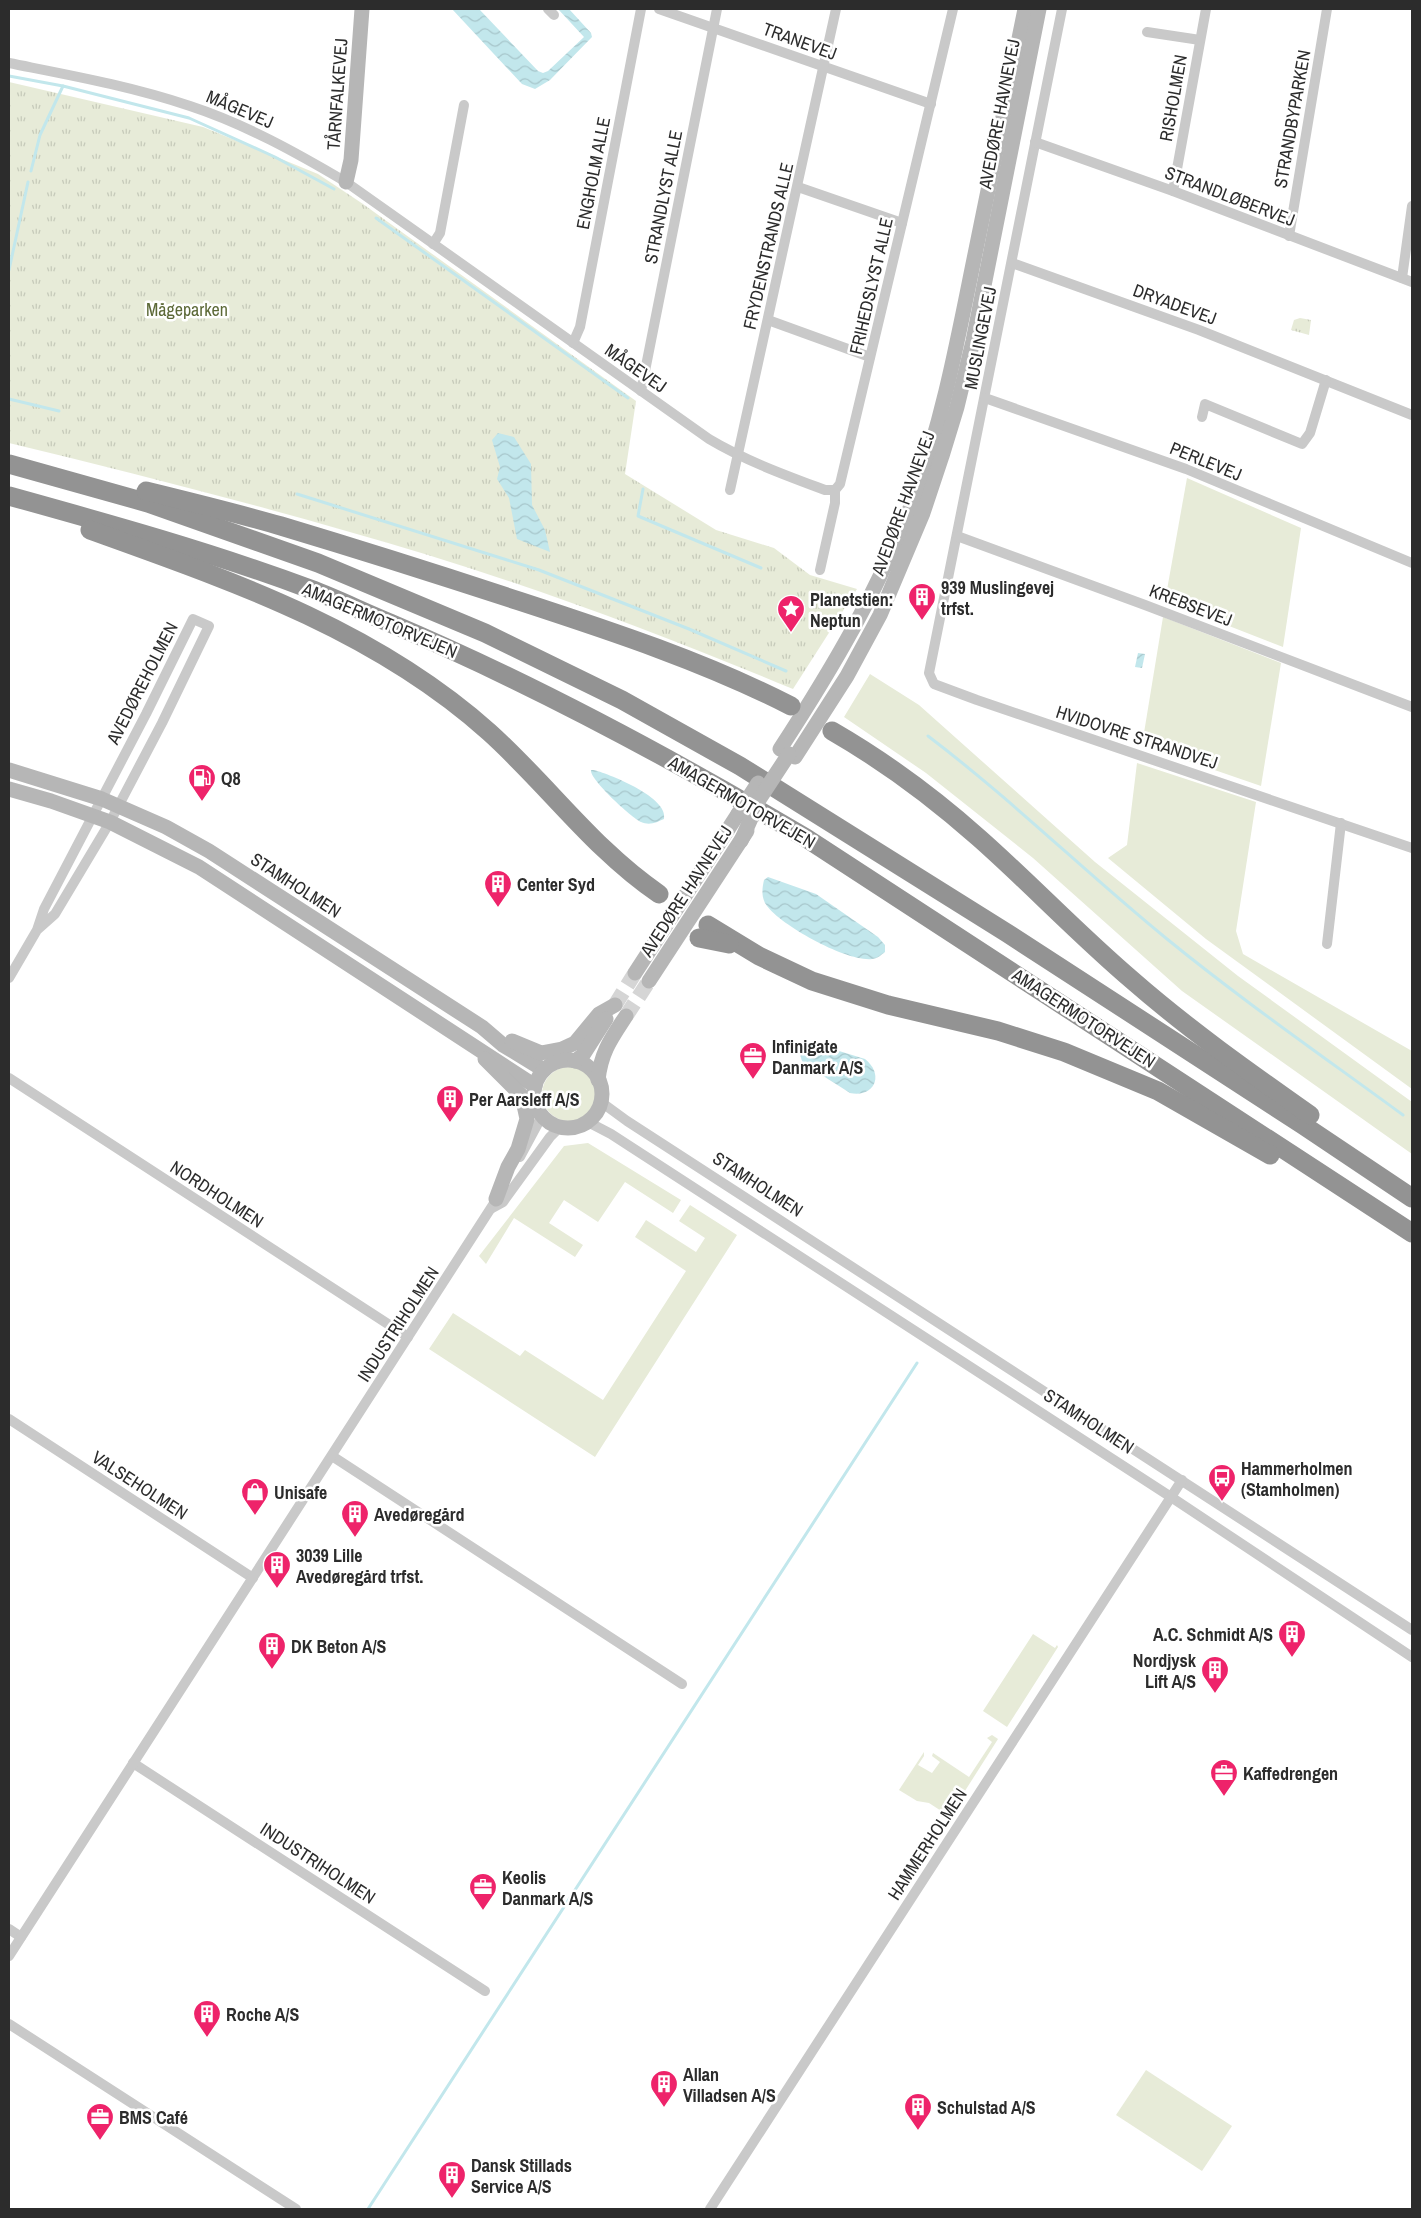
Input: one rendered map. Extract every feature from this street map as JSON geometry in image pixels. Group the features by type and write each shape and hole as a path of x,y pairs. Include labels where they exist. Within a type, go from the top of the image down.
{"highway":[{"path":"9,460 86,475 279,525 413,566 579,621 681,658 764,693 798,713"},
{"name":"AMAGERMOTORVEJEN","path":"9,464 148,503 318,563 485,633 622,700 740,766 998,928 1303,1125 1412,1198"},
{"name":"AMAGERMOTORVEJEN","path":"9,496 144,533 310,589 476,660 610,727 727,791 806,838 1412,1233"},
{"path":"9,502 185,564 285,604 355,638 400,664 430,685 489,732 614,859 659,894"},
{"path":"825,727 918,788 971,831 1132,981 1222,1053 1412,1189"},
{"path":"700,922 759,956 812,981 888,1005 998,1031 1064,1052 1158,1091 1246,1140 1412,1241"}],"street":[{"name":"TÅRNFALKEVEJ","path":"346,182 351,160 362,9"},
{"name":"ENGHOLM ALLE","path":"573,343 580,327 641,9"},
{"name":"TRANEVEJ","path":"659,9 714,27 823,68 931,104"},
{"name":"STRANDLYST ALLE","path":"641,391 717,9"},
{"name":"FRYDENSTRANDS ALLE","path":"730,490 836,9"},
{"name":"FRIHEDSLYST ALLE","path":"820,570 836,502 835,490 840,484 953,9"},
{"name":"AVEDØRE HAVNEVEJ","path":"635,973 678,906 733,836 788,753 798,713 866,606 914,498 929,453 957,342 1024,9"},
{"name":"AVEDØRE HAVNEVEJ","path":"649,981 664,958 700,922 744,805 788,753 825,727 846,676 880,615 923,513 942,456 973,341 1039,9"},
{"name":"MUSLINGEVEJ","path":"929,673 1062,9"},
{"name":"RISHOLMEN","path":"1173,191 1206,9"},
{"name":"STRANDBYPARKEN","path":"1289,236 1327,9"},
{"name":"RISHOLMEN","path":"1148,32 1200,40"},
{"name":"MÅGEVEJ","path":"9,63 142,91 191,106 291,150 346,182 709,439 737,455 825,490 835,490"},
{"path":"433,244 440,233 464,104"},
{"name":"STRANDLØBERVEJ","path":"1036,142 1173,191 1407,280"},
{"path":"798,187 902,222"},
{"path":"1407,280 1412,206"},
{"name":"DRYADEVEJ","path":"1012,263 1199,330 1412,415"},
{"path":"768,320 870,357"},
{"path":"1202,417 1205,404 1302,444 1310,433 1326,380"},
{"name":"PERLEVEJ","path":"985,398 1186,469 1412,563"},
{"name":"KREBSEVEJ","path":"957,536 1145,605 1412,707"},
{"name":"AVEDØREHOLMEN","path":"9,978 37,930 44,908 102,799 193,619 209,626 110,822 55,914 37,930"},
{"name":"HVIDOVRE STRANDVEJ","path":"929,673 934,684 977,700 1412,848"},
{"path":"798,713 825,727"},
{"name":"STAMHOLMEN","path":"9,770 102,799 209,851 482,1027 503,1044 544,1070"},
{"name":"STAMHOLMEN","path":"9,789 51,801 110,822 199,867 535,1086"},
{"path":"1327,944 1341,823"},
{"path":"659,894 700,922 691,939 664,958"},
{"path":"482,1027 528,1049 541,1053 562,1049 575,1043 599,1014 615,1005 583,1055 575,1061 555,1063 544,1070 535,1086 536,1105 542,1116 550,1123 560,1127 571,1128 588,1122 596,1113 601,1102 598,1080 591,1070 575,1061"},
{"path":"598,1080 604,1049 626,1016"},
{"path":"469,1042 522,1096 527,1119 518,1149 508,1167 494,1204"},
{"name":"NORDHOLMEN","path":"9,1078 408,1337"},
{"name":"STAMHOLMEN","path":"601,1102 622,1118 1412,1630"},
{"name":"INDUSTRIHOLMEN","path":"9,1956 494,1204 542,1116"},
{"name":"STAMHOLMEN","path":"588,1122 625,1143 886,1311 1412,1657"},
{"name":"INDUSTRIHOLMEN","path":"494,1204 503,1202 550,1136 560,1127"},
{"path":"886,1311 897,1296"},
{"name":"VALSEHOLMEN","path":"9,1420 253,1578"},
{"path":"332,1456 682,1684"},
{"path":"1171,1497 1182,1480"},
{"name":"HAMMERHOLMEN","path":"710,2209 1171,1497"},
{"name":"INDUSTRIHOLMEN","path":"134,1763 486,1991"},
{"path":"9,1929 21,1937"},
{"path":"9,2024 296,2209"}],"green space":[{"name":"Mågeparken","path":"9,82 203,127 318,174 363,204 636,401 625,474 716,530 774,548 810,575 857,589 793,689 703,652 612,618 428,555 219,496 9,443"},
{"path":"1300,318 1311,320 1309,335 1291,330 1294,320"},
{"path":"1187,478 1301,528 1283,647 1165,601"},
{"path":"1163,617 1281,663 1261,786 1142,745"},
{"path":"870,674 919,705 1095,862 1238,976 1412,1102 1412,1154 1182,991 1033,858 926,773 844,717"},
{"path":"1137,763 1256,802 1236,931 1243,954 1412,1051 1412,1089 1206,939 1108,858 1127,845"},
{"path":"564,1067 574,1067 584,1071 592,1079 596,1094 592,1109 584,1117 574,1121 564,1121 554,1117 546,1109 542,1099 542,1089 546,1079 554,1071"},
{"path":"588,1143 681,1200 673,1213 625,1182 598,1222 564,1200 549,1223 583,1245 575,1257 514,1218 486,1264 479,1256 564,1146"},
{"path":"690,1205 737,1235 595,1457 429,1349 453,1313 520,1356 525,1350 603,1400 686,1271 635,1237 646,1220 696,1252 705,1238 679,1221"},
{"path":"1033,1634 1055,1648 1057,1645 1058,1647 1007,1727 983,1711"},
{"path":"992,1735 998,1739 949,1816 929,1803 917,1801 899,1790 924,1752 924,1756 918,1765 932,1773 940,1762 932,1756 933,1753 969,1777 992,1742 987,1738"},
{"path":"1146,2070 1232,2126 1202,2171 1116,2115"}],"water":[{"path":"452,9 479,9 538,71 543,73 548,71 584,37 558,9 569,9 591,33 592,37 550,80 535,89 522,84"},
{"path":"498,433 514,437 531,464 532,505 545,530 550,552 517,539 509,498 497,479 500,467 492,440"},
{"path":"1138,653 1145,654 1142,668 1135,667"},
{"path":"591,770 638,788 658,803 663,811 664,819 647,824 636,819 604,789 592,775"},
{"path":"768,877 816,894 878,937 885,945 885,952 874,959 847,955 800,932 775,914 765,903 763,887 764,880"},
{"path":"810,1042 865,1059 871,1065 874,1072 874,1084 871,1089 858,1094 850,1093 803,1063 801,1050"}],"waterway":[{"path":"9,76 63,86"},
{"path":"31,171 40,135 63,86 189,118 275,157 334,189"},
{"path":"9,270 28,182"},
{"path":"376,218 628,398"},
{"path":"9,399 59,411"},
{"path":"643,489 638,516 761,568"},
{"path":"297,494 539,570 689,629 786,671"},
{"path":"928,736 989,785 1137,914 1196,962 1254,1007 1403,1115"},
{"path":"368,2209 917,1363"}],"tunnel":[{"path":"615,1005 635,973"},
{"path":"626,1016 649,981"}],"place":[{"name":"939 Muslingevej trfst.","path":"922,621"},
{"name":"Planetstien: Neptun","path":"791,633"},
{"name":"Q8","path":"202,802"},
{"name":"Center Syd","path":"498,908"},
{"name":"Infinigate Danmark A/S","path":"753,1080"},
{"name":"Per Aarsleff A/S","path":"450,1123"},
{"name":"Hammerholmen (Stamholmen)","path":"1222,1502"},
{"name":"Unisafe","path":"255,1516"},
{"name":"Avedøregård","path":"355,1538"},
{"name":"3039 Lille Avedøregård trfst.","path":"277,1589"},
{"name":"A.C. Schmidt A/S","path":"1292,1658"},
{"name":"DK Beton A/S","path":"272,1670"},
{"name":"Nordjysk Lift A/S","path":"1215,1694"},
{"name":"Kaffedrengen","path":"1224,1797"},
{"name":"Keolis Danmark A/S","path":"483,1911"},
{"name":"Roche A/S","path":"207,2038"},
{"name":"Allan Villadsen A/S","path":"664,2108"},
{"name":"Schulstad A/S","path":"918,2131"},
{"name":"BMS Café","path":"100,2141"},
{"name":"Dansk Stillads Service A/S","path":"452,2199"}]}
